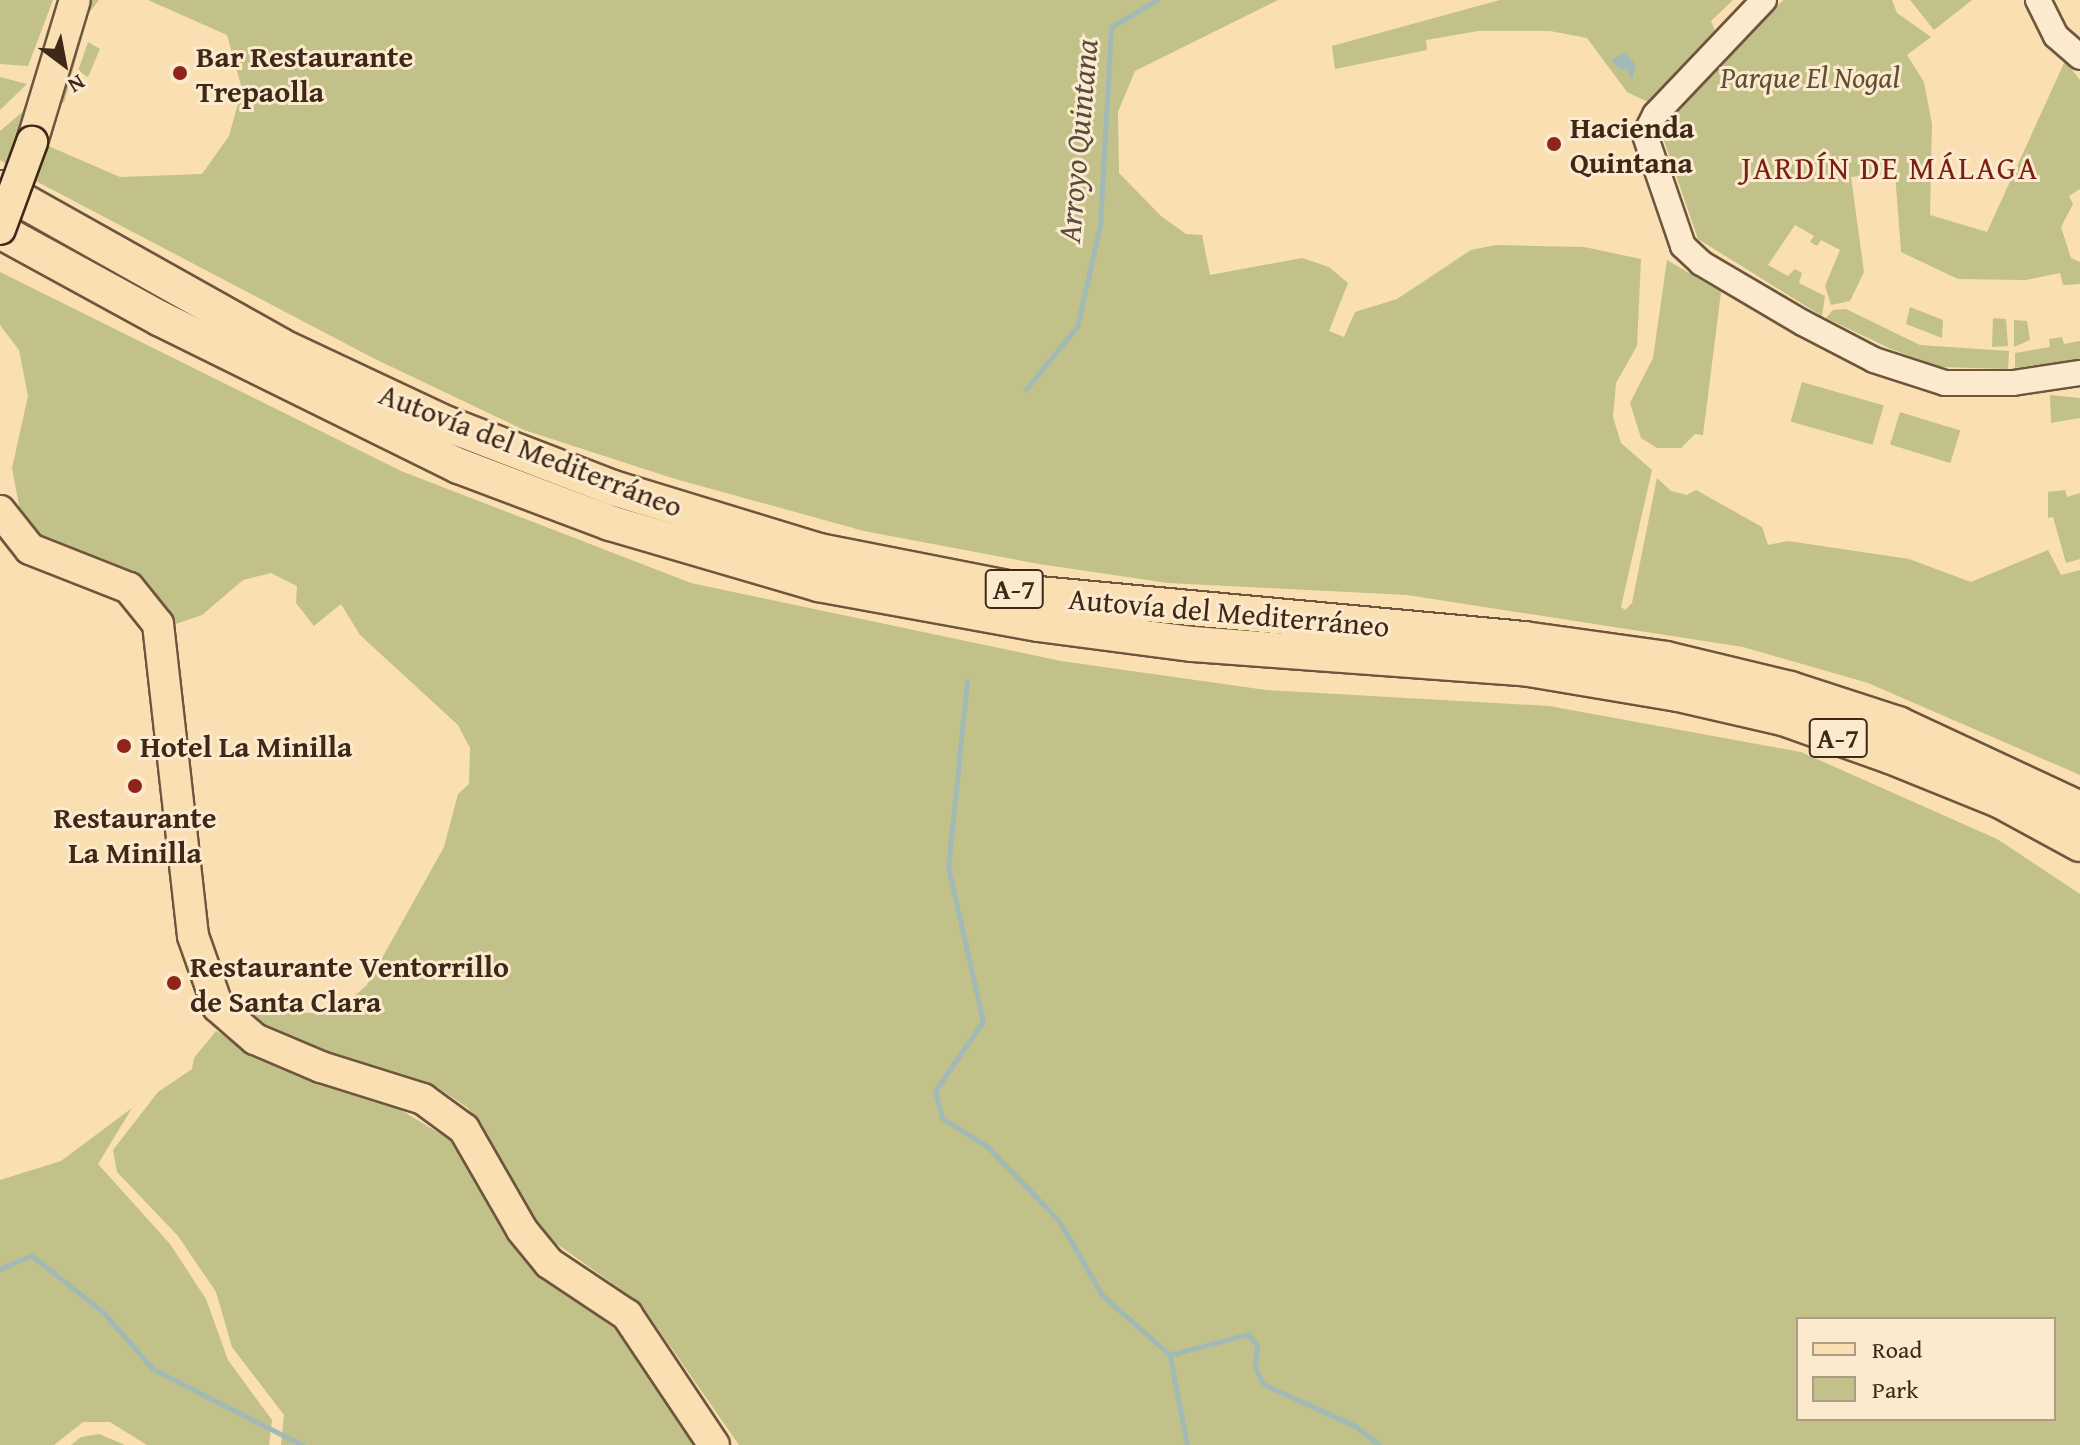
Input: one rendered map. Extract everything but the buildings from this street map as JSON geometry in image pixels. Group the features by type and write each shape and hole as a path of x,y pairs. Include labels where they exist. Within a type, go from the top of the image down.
{"highway":[{"name":"Autovía del Mediterráneo","path":"0,188 281,346 447,424 613,488 819,551 1039,594 1524,639 1666,659 1790,689 1898,724 2080,809"},
{"name":"Autovía del Mediterráneo","path":"0,230 161,319 459,466 610,523 818,584 942,611 1193,644 1523,668 1678,694 1783,718 1890,756 1999,800 2080,844"}],"main road":[{"path":"0,230 32,142 75,0"},
{"path":"0,511 30,549 129,588 158,624 193,936 218,1007 255,1039 321,1067 423,1099 464,1129 522,1230 549,1263 627,1315 714,1445"}],"street":[{"path":"1764,0 1655,115 1645,135 1683,246 1701,263 1803,323 1874,360 1945,383 2013,383 2080,373"},
{"path":"2038,0 2056,36 2080,57"}],"green space":[{"path":"0,0 53,0 28,66 0,64"},
{"path":"85,0 99,0 88,14 64,103 56,98"},
{"path":"148,0 1278,0 1135,71 1118,112 1119,173 1161,216 1186,234 1202,235 1210,275 1302,258 1329,267 1348,283 1329,331 1344,337 1355,312 1397,299 1471,250 1496,245 1584,247 1641,259 1637,346 1616,383 1613,417 1621,443 1652,470 1621,607 1625,610 1632,603 1657,478 1671,491 1687,495 1696,490 1762,527 1768,545 1788,541 1909,559 1971,582 2048,550 2061,575 2080,570 2080,775 1868,683 1743,647 1407,595 1168,583 1039,564 864,531 672,478 524,430 373,358 32,179 46,145 120,177 202,174 229,136 242,89 227,35"},
{"path":"1500,0 1733,0 1711,21 1715,31 1648,102 1627,92 1587,38 1550,31 1478,31 1426,40 1427,50 1335,69 1332,46"},
{"name":"Parque El Nogal","path":"1784,0 1892,0 1897,13 1931,37 1907,55 1924,82 1932,124 1930,215 1987,232 2065,61 2080,80 2080,189 2069,196 2073,204 2061,227 2071,258 2080,262 2080,284 2063,285 2060,273 2026,280 1958,279 1901,252 1895,173 1851,177 1864,272 1850,301 1831,305 1825,286 1840,250 1821,240 1817,246 1810,242 1814,236 1795,225 1768,265 1788,276 1795,269 1802,273 1799,283 1825,296 1822,316 1698,239 1660,129 1765,15"},
{"path":"1910,0 1972,0 1934,30"},
{"path":"88,42 100,49 88,77 78,71"},
{"path":"0,77 27,84 0,110"},
{"path":"27,108 9,166 0,160 0,131"},
{"path":"1667,260 1721,292 1703,435 1695,434 1681,448 1657,448 1641,438 1630,403 1653,358"},
{"path":"0,272 401,471 691,583 1061,661 1266,690 1549,706 1801,752 1997,839 2080,894 2080,1445 739,1445 640,1303 540,1232 468,1108 434,1085 305,1048 264,1029 238,1007 257,999 265,1009 293,1003 308,1013 325,1013 344,1005 367,985 444,847 458,794 469,784 470,748 458,725 360,635 341,604 314,626 296,603 297,586 271,573 243,580 202,615 170,626 58,551 21,516 12,468 28,396 19,350 0,325"},
{"path":"1910,307 1943,320 1942,338 1906,324"},
{"path":"1846,309 1920,345 2009,351 2008,369 1939,367 1891,349 1826,318 1833,310"},
{"path":"1993,318 2006,319 2008,346 1992,347"},
{"path":"2014,320 2027,321 2030,340 2014,347"},
{"path":"2062,337 2064,344 2080,341 2080,359 2015,368 2015,353 2050,347 2049,339"},
{"path":"1802,382 1884,405 1872,445 1791,421"},
{"path":"2050,395 2080,398 2080,418 2051,423"},
{"path":"1900,412 1960,430 1950,463 1890,445"},
{"path":"2065,490 2067,497 2080,493 2080,559 2066,563 2053,517 2048,518 2048,492"},
{"path":"216,1031 299,1075 386,1101 452,1141 522,1258 622,1334 694,1445 281,1445 284,1415 232,1347 216,1292 178,1236 117,1172 113,1150 158,1092 192,1069 194,1058"},
{"path":"132,1108 98,1164 170,1244 206,1299 228,1360 272,1420 269,1445 147,1445 110,1422 83,1422 54,1445 0,1445 0,1180 61,1161"},
{"path":"99,1434 125,1445 71,1445 81,1437"}],"water":[{"path":"1625,52 1636,65 1632,81 1627,69 1619,69 1611,60"}],"waterway":[{"name":"Arroyo Quintana","path":"1026,389 1077,327 1100,225 1111,27 1157,0"},
{"name":"Arroyo Quintana","path":"967,681 948,867 983,1021 935,1091 942,1118 988,1147 1059,1221 1102,1295 1170,1355 1248,1334 1257,1345 1255,1367 1263,1384 1355,1426 1379,1445"},
{"path":"0,1269 31,1255 102,1311 153,1369 302,1445"},
{"path":"1170,1356 1187,1445"}],"place":[{"name":"Bar Restaurante Trepaolla","path":"180,73"},
{"name":"Hacienda Quintana","path":"1554,144"},
{"name":"Hotel La Minilla","path":"124,746"},
{"name":"Restaurante La Minilla","path":"135,786"},
{"name":"Restaurante Ventorrillo de Santa Clara","path":"174,983"}],"district":[{"name":"JARDÍN DE MÁLAGA","path":"1890,168"}]}
